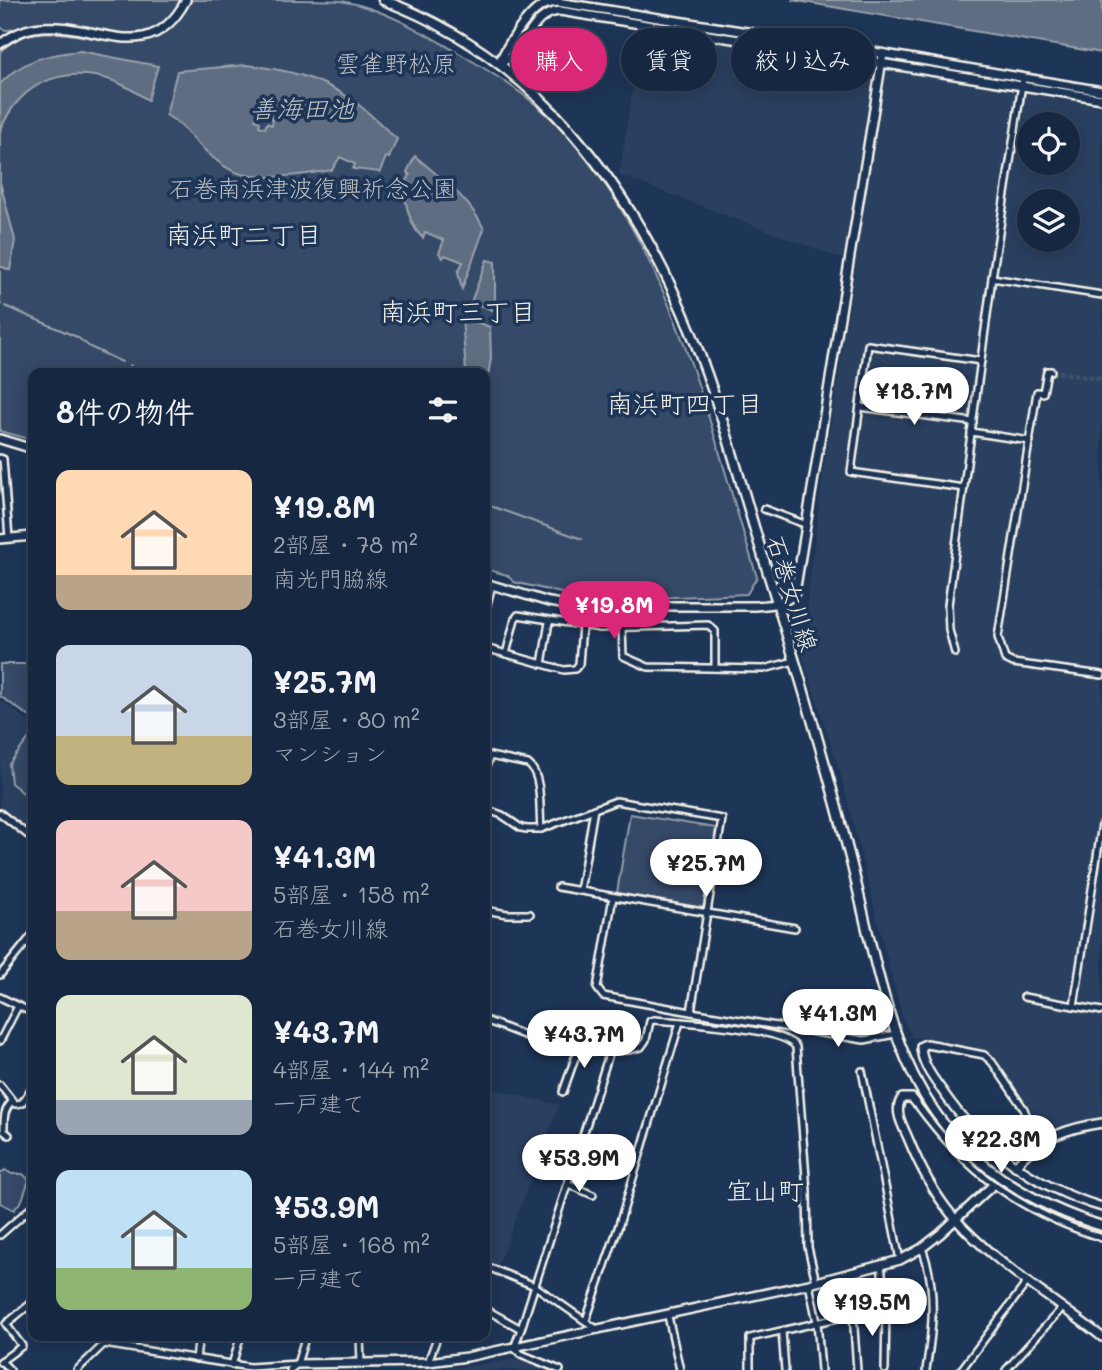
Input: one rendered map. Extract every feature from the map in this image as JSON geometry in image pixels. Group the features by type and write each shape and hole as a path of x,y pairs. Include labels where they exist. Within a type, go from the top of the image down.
{"main road":[{"name":"石巻女川線","path":"383,0 445,29 499,64 533,91 592,155 625,200 663,269 708,378 794,661 848,851 895,1034 923,1093 952,1134 974,1157 1010,1185 1040,1203 1066,1215 1102,1226"}],"street":[{"path":"0,44 16,33 51,27 122,39 145,38 171,23 186,0"},
{"path":"561,0 883,54 1102,99"},
{"path":"499,64 505,50 539,7 557,2 575,3"},
{"path":"499,64 512,58 543,16 560,11 881,63 1102,92"},
{"path":"490,585 550,602 600,608 754,606 777,604 791,598 797,587 883,54"},
{"path":"955,653 949,630 948,606 992,278 1023,82"},
{"path":"992,278 1102,295"},
{"path":"964,488 851,472 868,345 981,361"},
{"path":"1051,371 1047,371 1043,393 1037,392 998,637 1001,651 1006,659 1013,663 1102,674"},
{"path":"860,407 973,422"},
{"path":"971,432 1030,441"},
{"path":"0,439 28,447"},
{"path":"0,458 3,458 9,538"},
{"path":"764,509 807,525"},
{"path":"0,538 28,536"},
{"path":"600,608 600,628"},
{"path":"506,654 518,615 600,628 708,625 715,631 715,668"},
{"path":"542,664 549,622"},
{"path":"490,649 564,670 575,669 579,664 582,626"},
{"path":"622,628 623,656 648,667 764,669 794,661"},
{"path":"490,756 528,764 534,768 539,782 541,829"},
{"path":"490,811 502,815 521,828 541,829 616,801 722,820 691,1012"},
{"path":"580,891 594,809"},
{"path":"0,813 28,835"},
{"path":"1074,1006 1102,824"},
{"path":"558,887 795,928"},
{"path":"612,897 597,988 603,996 864,1040 895,1034"},
{"path":"490,911 530,914"},
{"path":"0,975 28,940"},
{"path":"0,997 28,1011"},
{"path":"1024,997 1102,1011"},
{"path":"0,1041 18,1006"},
{"path":"490,1022 534,1039 582,1051 641,1047 646,1040 650,1021 685,1021 777,1035 792,1040 796,1047 807,1191 808,1247 821,1370"},
{"path":"586,1320 618,1228 680,1022"},
{"path":"777,1035 779,1027"},
{"path":"1038,1145 1024,1109 992,1062 984,1055 926,1044 921,1046 921,1054 929,1072 967,1124 1015,1166 1052,1188 1102,1207"},
{"path":"563,1092 575,1058 582,1051"},
{"path":"514,1348 610,1051"},
{"path":"862,1071 900,1260"},
{"path":"0,1085 15,1104 22,1103 28,1094"},
{"path":"1102,1238 1029,1209 993,1185 949,1146 912,1098 902,1098 898,1106 900,1119 921,1168 957,1220 991,1253 1102,1337"},
{"path":"9,1135 4,1132 4,1116 6,1107 13,1101"},
{"path":"1015,1166 1038,1145 1057,1133 1102,1123"},
{"path":"568,1185 593,1195"},
{"path":"101,1341 104,1344 250,1369 428,1362 514,1348 813,1283 900,1260 922,1248 957,1220 993,1185"},
{"path":"0,1235 28,1210"},
{"path":"922,1248 928,1262 933,1319 926,1370"},
{"path":"881,1265 886,1307 885,1370"},
{"path":"490,1268 535,1286 598,1330"},
{"path":"961,1370 1028,1281"},
{"path":"10,1370 1,1361 22,1346 6,1324 28,1306"},
{"path":"750,1370 750,1338 886,1307"},
{"path":"1006,1370 1063,1307"},
{"path":"490,1312 521,1329"},
{"path":"853,1314 857,1370"},
{"path":"668,1316 680,1370"},
{"path":"782,1331 785,1370"},
{"path":"77,1370 106,1341"},
{"path":"196,1359 198,1341"},
{"path":"232,1365 239,1341"},
{"path":"294,1367 304,1341"},
{"path":"360,1341 361,1364"},
{"path":"428,1362 436,1341"},
{"path":"514,1348 521,1354 560,1370"}],"shaded area":[{"path":"717,41 731,44 731,91 875,91 875,65 1102,100 1102,1118 1044,1131 1024,1098 988,1051 912,1037 902,1017 842,779 801,651 823,473 856,264 619,175 632,91 717,91"},
{"path":"0,700 28,721 28,832 0,810"},
{"path":"490,1088 559,1105 498,1265 490,1263"},
{"path":"525,1358 552,1370 433,1370 462,1367"}],"green space":[{"path":"0,0 180,0 174,12 157,28 131,35 59,24 5,30 0,27"},
{"name":"石巻南浜津波復興祈念公園","path":"188,0 341,1 357,4 415,28 457,52 511,87 511,91 523,95 548,115 598,174 631,226 659,282 703,399 757,577 747,594 605,600 578,597 514,582 507,575 490,570 490,368 28,368 28,439 0,431 0,52 20,38 42,33 64,33 134,42 155,37 174,24"},
{"path":"0,664 28,664 28,716 0,696"},
{"path":"28,739 28,797 11,783 9,764"},
{"path":"630,814 716,828 703,908 617,893"},
{"path":"5,1170 12,1174 23,1174 28,1179 22,1200 14,1210 0,1203 0,1174"}],"water":[{"path":"792,0 1102,0 1102,53"},
{"path":"80,51 158,66 148,100 125,86 106,79 68,75 50,79 34,87 9,113 0,132 0,84 18,69 36,60"},
{"name":"善海田池","path":"246,65 301,75 351,99 397,139 380,172 353,169 355,164 340,157 332,170 278,177 241,174 217,161 166,115 177,71","holes":["264,110 270,112 272,125 267,123 265,128 259,126 260,122 255,120 257,114 262,115"]},
{"name":"善海田池","path":"415,156 463,198 484,229 462,289 458,272 463,262 445,255 443,258 439,253 444,240 425,232 423,238 409,216 404,189 410,175 407,172"},
{"path":"0,182 15,240 10,270 0,266"},
{"path":"487,260 495,262 495,311 471,302"},
{"path":"462,317 490,327 489,368 466,368"}],"waterway":[{"path":"5,306 77,337 90,347 122,362"},
{"path":"490,506 582,539"}],"tunnel":[{"path":"1051,371 1102,379"}],"district":[{"name":"南浜町二丁目","path":"244,234"},
{"name":"南浜町三丁目","path":"458,311"},
{"name":"南浜町四丁目","path":"685,403"},
{"name":"宜山町","path":"765,1190"}],"park label":[{"name":"雲雀野松原","path":"396,62"}]}
